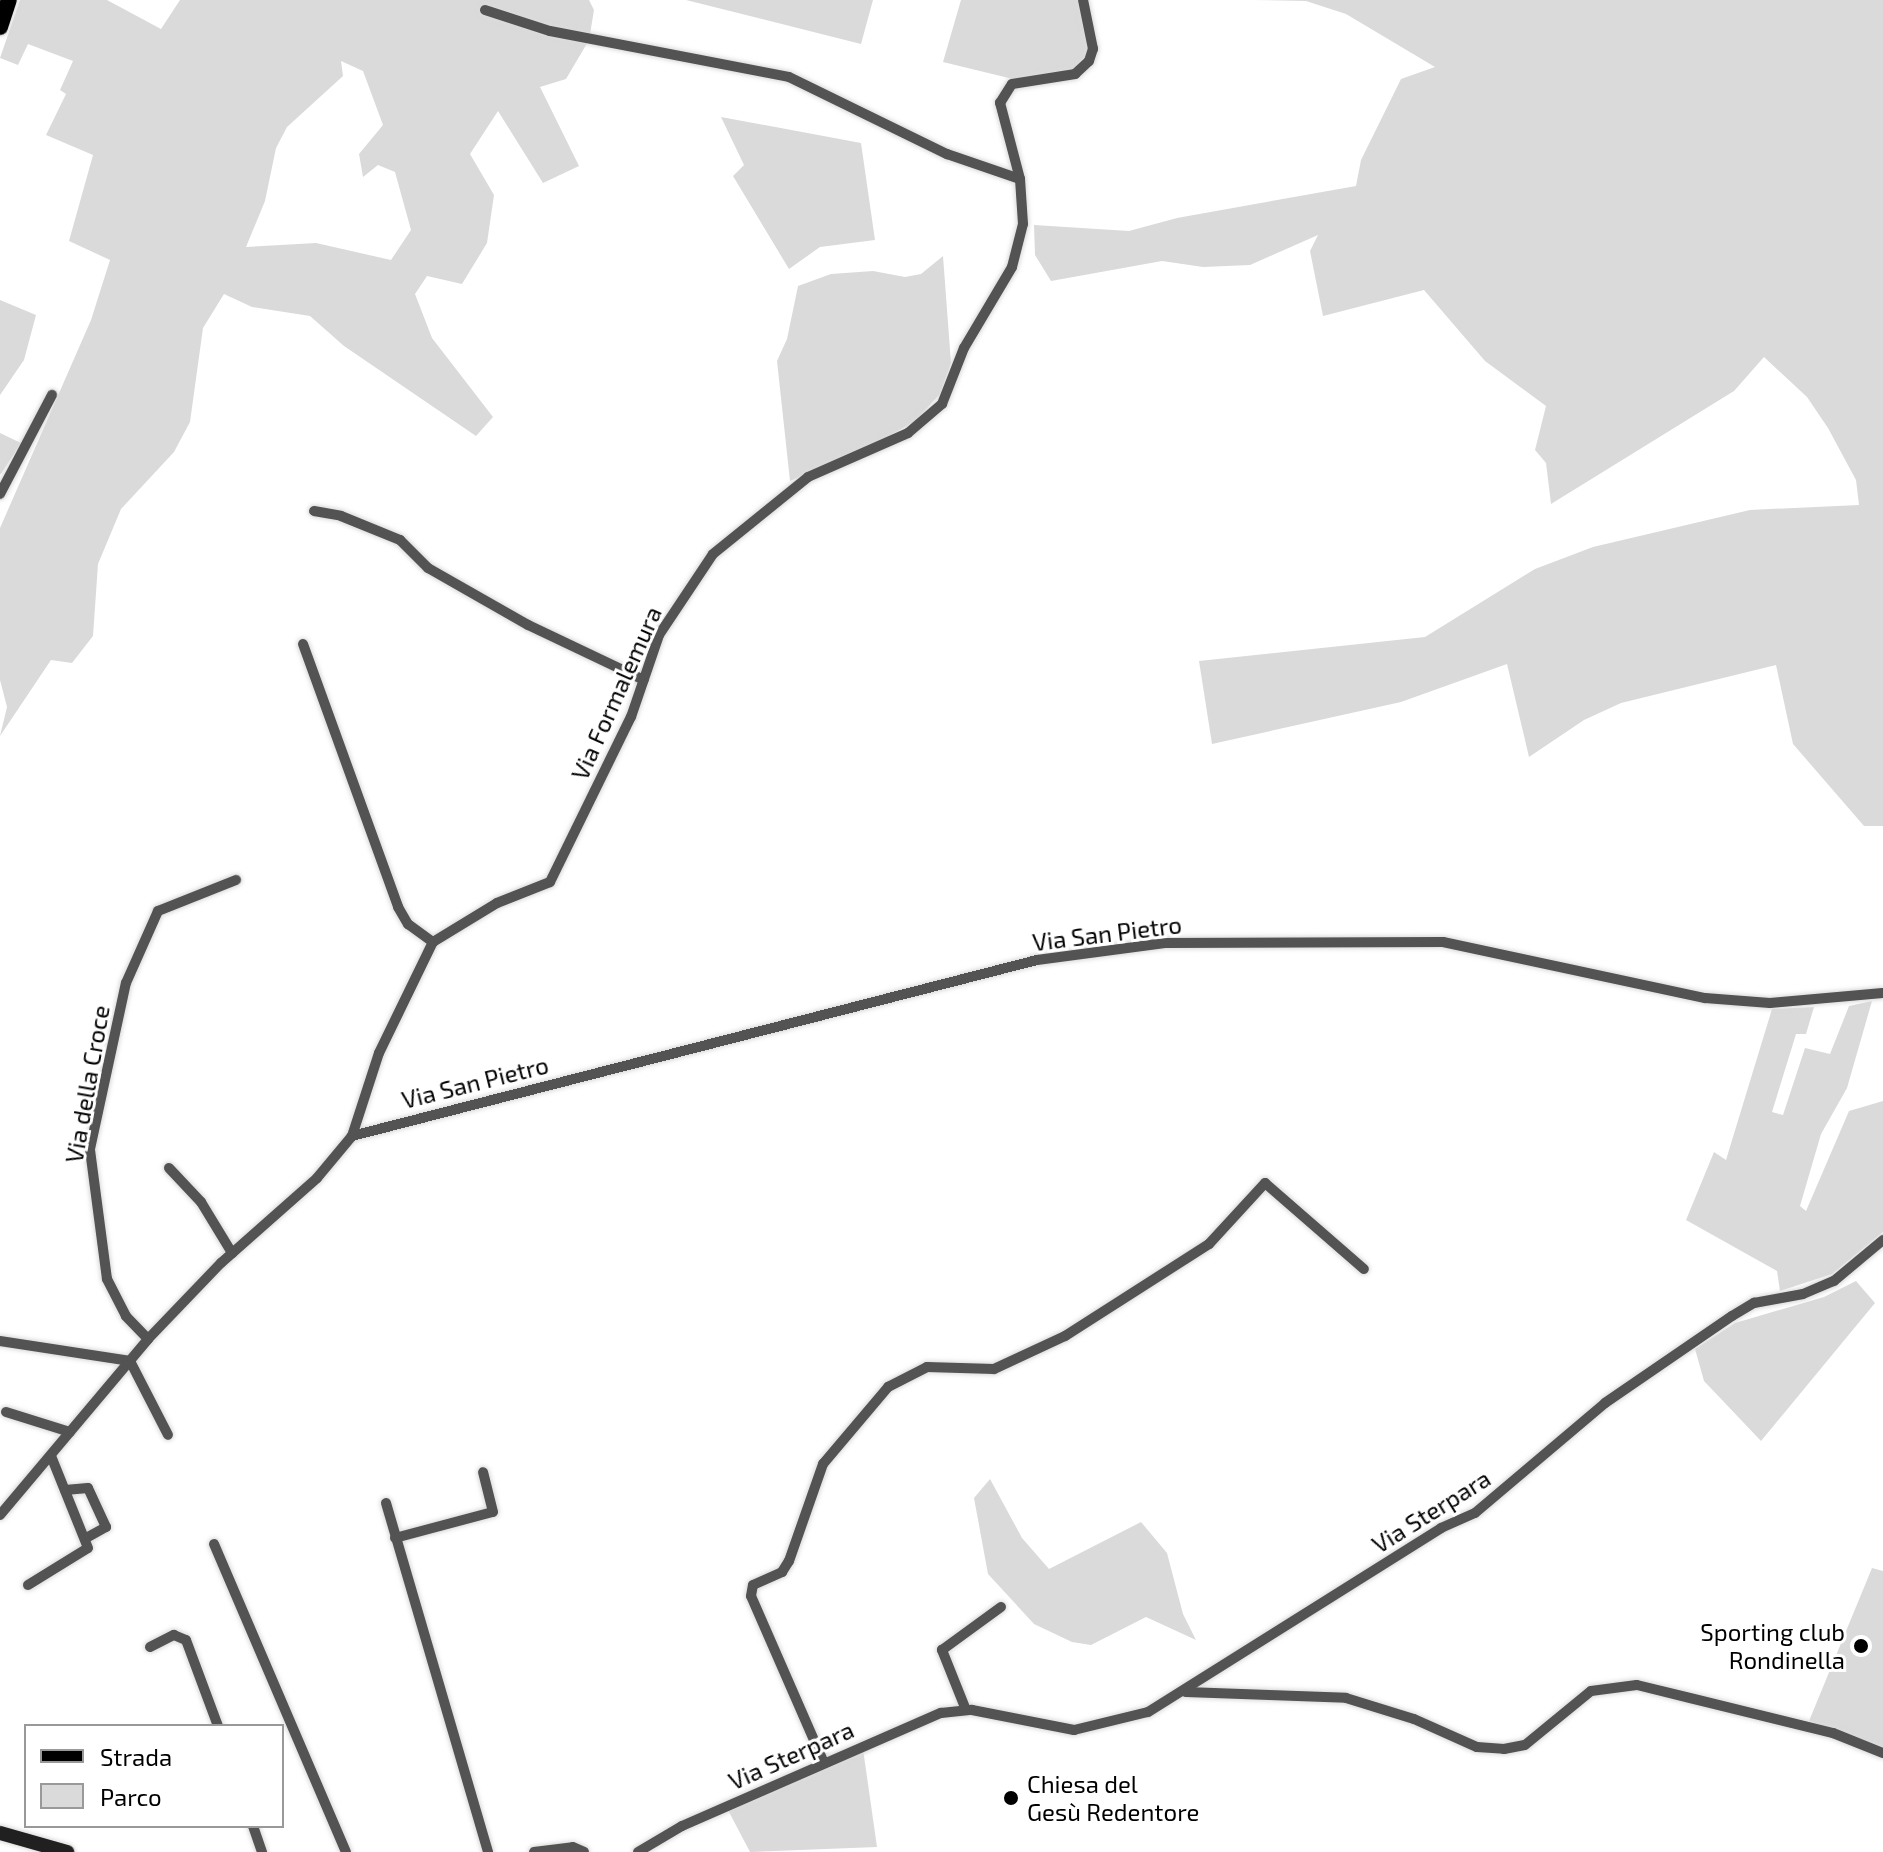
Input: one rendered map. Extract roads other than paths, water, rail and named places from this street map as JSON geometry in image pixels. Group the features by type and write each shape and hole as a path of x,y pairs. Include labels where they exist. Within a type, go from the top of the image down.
{"main road":[{"path":"0,27 9,0"}],"street":[{"name":"Via Formalemura","path":"433,942 497,903 550,882 631,717 659,635 688,586 743,524 808,477 908,433 942,404 964,348 1012,267 1023,224 1020,179 1000,103 1012,84 1075,74 1089,61 1093,49 1083,0"},
{"path":"485,10 550,31 789,77 947,154 1020,179"},
{"path":"0,494 52,395"},
{"path":"314,511 341,516 400,540 415,558 453,582 644,680"},
{"path":"0,1515 148,1339 232,1253 317,1178 352,1136 379,1053 433,942 408,924 398,907 303,644"},
{"name":"Via della Croce","path":"148,1339 126,1316 107,1279 90,1149 126,983 158,911 236,880"},
{"name":"Via San Pietro","path":"352,1136 1037,960 1165,943 1443,942 1705,998 1770,1003 1883,993"},
{"path":"169,1168 201,1202 232,1253"},
{"path":"824,1763 751,1596 753,1585 782,1572 789,1561 823,1464 888,1387 927,1367 994,1369 1065,1336 1209,1244 1265,1183 1364,1269"},
{"name":"Via Sterpara","path":"638,1852 675,1829 928,1717 966,1710 1079,1729 1131,1719 1186,1692 1429,1535 1475,1513 1605,1403 1732,1316 1754,1303 1803,1294 1834,1281 1883,1240"},
{"path":"0,1341 130,1361"},
{"path":"130,1361 168,1435"},
{"path":"6,1412 70,1432"},
{"path":"28,1585 83,1552 86,1538 51,1456"},
{"path":"395,1538 493,1512 483,1472"},
{"path":"65,1490 88,1488 106,1527 86,1538"},
{"path":"386,1503 488,1852"},
{"path":"214,1544 346,1852"},
{"path":"966,1710 942,1650 1001,1607"},
{"path":"150,1647 174,1635 186,1640 217,1724"},
{"path":"1186,1692 1346,1698 1414,1719 1477,1747 1504,1749 1525,1745 1591,1691 1637,1685 1833,1733 1883,1753"},
{"path":"254,1828 262,1852"},
{"path":"0,1833 67,1852"},
{"path":"534,1852 573,1847 584,1852"}],"place":[{"name":"Sporting club Rondinella","path":"1861,1646"},
{"name":"Chiesa del Gesù Redentore","path":"1011,1798"}]}
